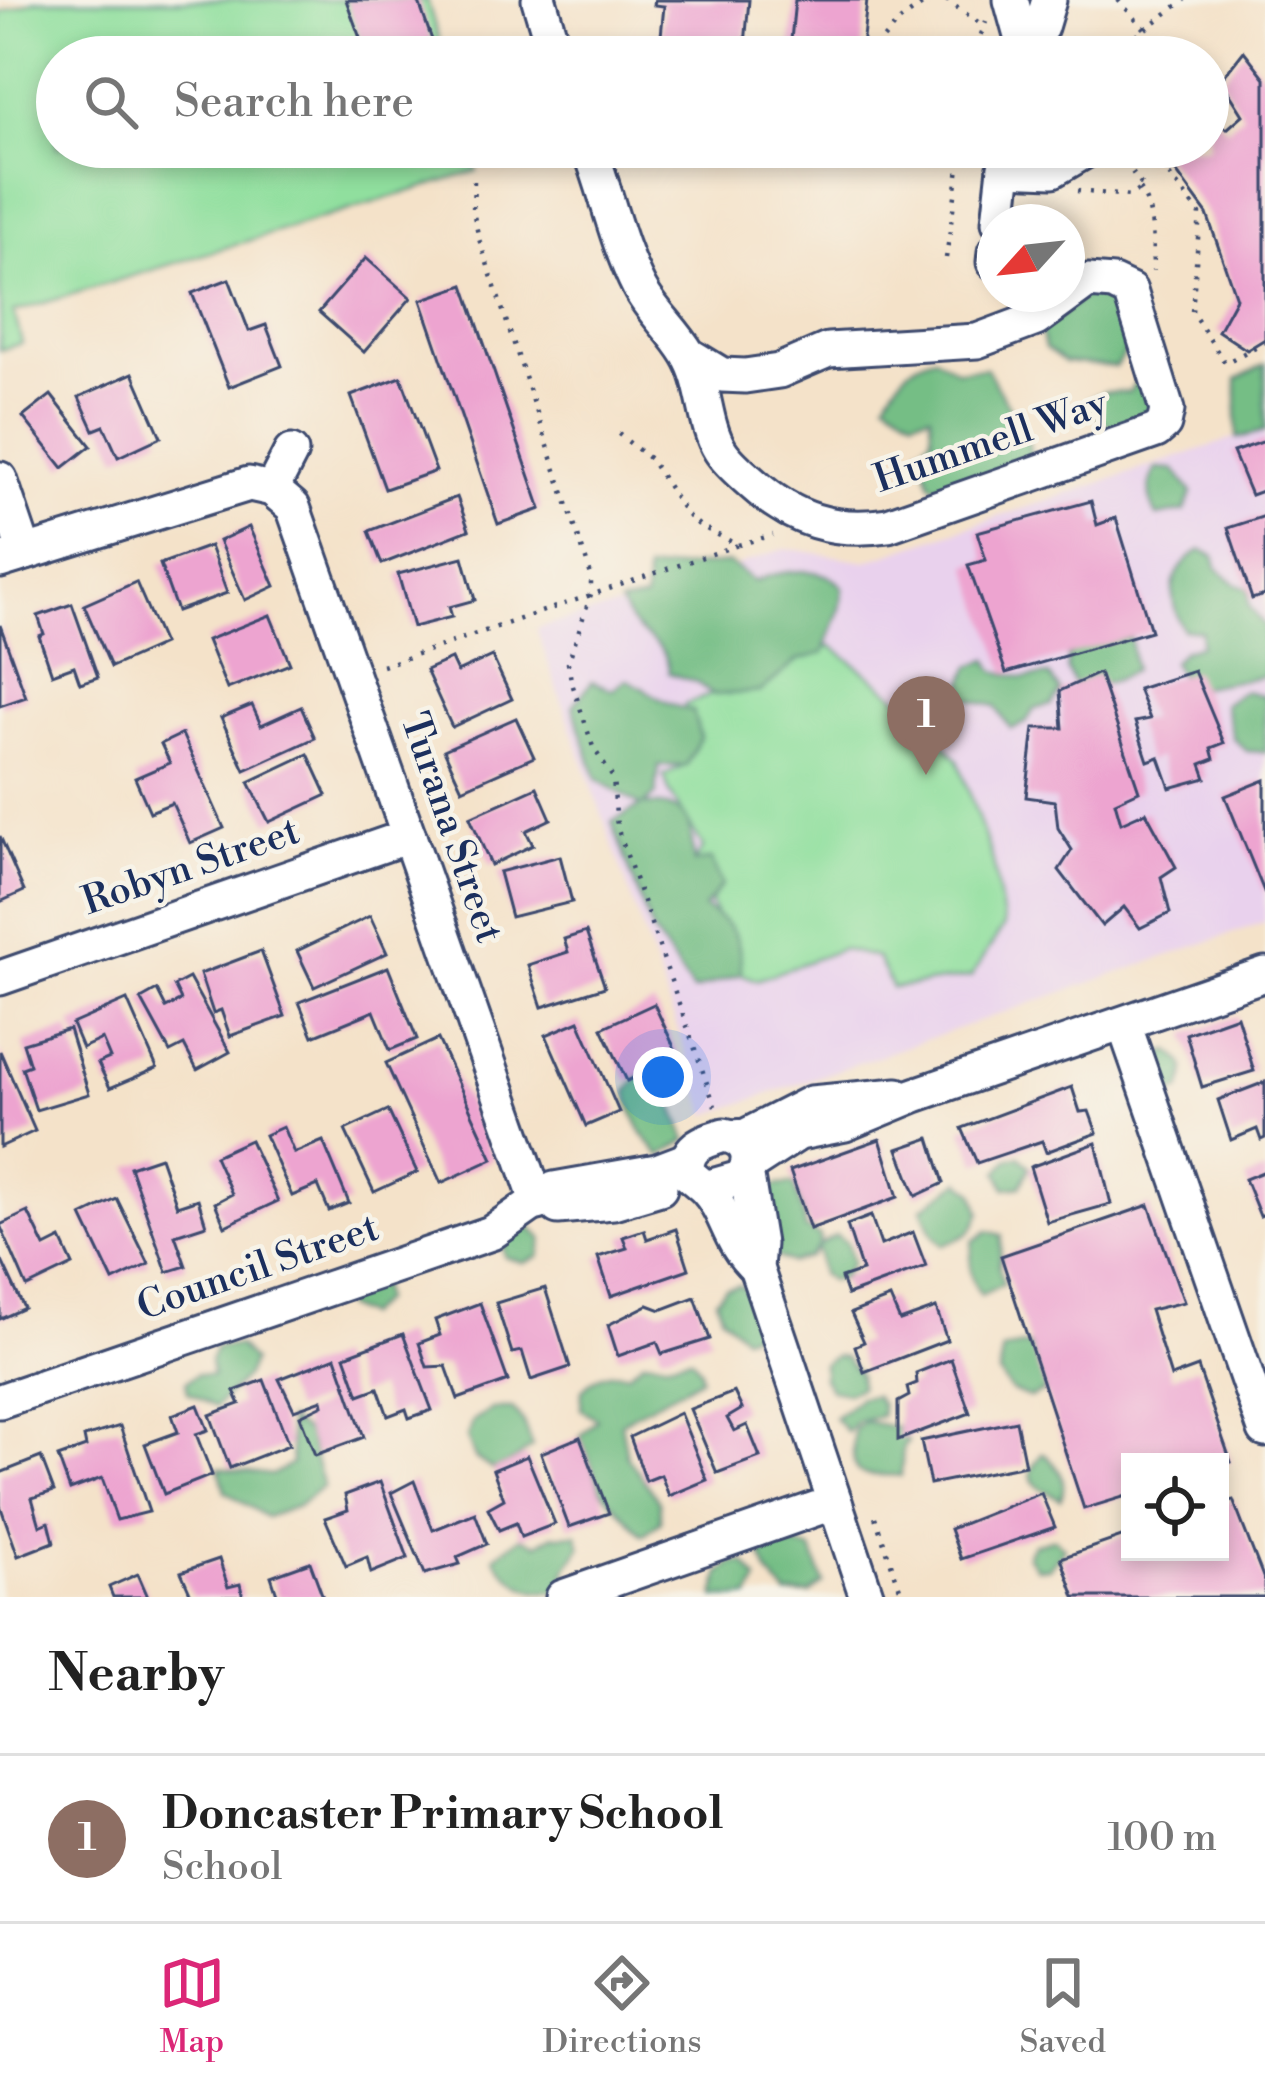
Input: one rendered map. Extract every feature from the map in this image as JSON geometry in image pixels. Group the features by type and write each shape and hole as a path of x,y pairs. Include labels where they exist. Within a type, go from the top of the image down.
{"street":[{"path":"539,0 550,36"},
{"path":"1034,36 1048,0"},
{"name":"Hummell Way","path":"587,168 640,290 689,355 720,449 767,497 801,518 852,529 879,526 1156,431 1164,424 1167,410 1130,291 1101,281 1088,281 1036,319 976,341 828,350 778,371 722,375 689,355"},
{"path":"1000,204 1005,168"},
{"path":"740,472 728,416 736,400 778,371"},
{"path":"0,479 13,557 225,489 249,484 272,489 291,452"},
{"name":"Turana Street","path":"272,489 293,507 305,533 538,1203"},
{"name":"Robyn Street","path":"0,978 409,836"},
{"path":"695,1177 730,1183 737,1148 758,1131 811,1103 914,1095 1265,974"},
{"path":"1124,1024 1265,1430"},
{"path":"756,1268 736,1249 715,1199 695,1177 694,1146 702,1142 724,1135 737,1148 758,1244 756,1268 867,1597"},
{"name":"Council Street","path":"0,1401 491,1233 554,1189 657,1171 695,1177"},
{"path":"563,1597 835,1502"}],"path":[{"path":"886,36 929,0"},
{"path":"946,0 993,16"},
{"path":"1118,0 1145,29"},
{"path":"1136,36 1185,0"},
{"path":"946,258 959,168"},
{"path":"1064,190 1130,196 1143,187 1123,168"},
{"path":"1164,168 1200,214 1192,312 1225,363 1265,342"},
{"path":"474,181 479,239 585,554 591,594 568,663 571,680 593,747 613,778 617,827 737,1148"},
{"path":"1139,189 1147,199 1152,229 1153,280"},
{"path":"616,432 650,459 686,514 738,545"},
{"path":"353,675 738,545 784,534"}],"shaded area":[{"path":"1265,428 1265,922 708,1115 536,628 645,600 785,548 866,561"}],"green space":[{"path":"37,0 427,0 438,36 36,36 36,168 477,171 14,312 22,343 0,350 0,13"},
{"path":"1085,294 1132,306 1125,353 1115,367 1064,362 1045,348 1041,331 1064,312 1085,312"},
{"path":"935,356 956,370 986,368 1027,437 1035,474 975,505 931,484 919,448 932,437 931,414 913,418 886,400 906,372"},
{"path":"1265,364 1265,431 1237,438 1237,379"},
{"path":"1140,374 1162,408 1130,430 1112,427 1091,412 1089,399 1104,392 1129,392"},
{"path":"1156,469 1175,470 1192,493 1185,511 1157,516 1149,492"},
{"path":"1201,550 1215,556 1217,568 1248,589 1249,606 1265,628 1265,676 1189,689 1172,662 1184,650 1200,645 1201,631 1183,629 1173,595 1182,566"},
{"path":"728,563 754,581 788,572 813,572 843,587 824,653 798,660 760,692 713,695 696,682 669,673 663,653 636,628 620,604 645,600 646,571"},
{"path":"1130,637 1134,669 1106,683 1074,684 1067,670 1068,655 1087,645"},
{"path":"832,646 916,711 958,760 993,861 1004,926 971,977 892,988 877,958 842,949 757,980 741,974 694,863 703,847 664,776 686,765 671,743 685,705"},
{"path":"988,659 995,671 1024,678 1049,675 1060,691 1051,705 1034,709 1026,723 1011,729 995,706 966,698 964,683 970,667"},
{"path":"626,679 693,711 700,737 686,766 659,766 656,794 644,805 671,807 685,818 694,863 711,859 722,885 704,908 723,920 738,942 741,974 693,991 651,929 612,822 641,806 597,779 573,706 592,681 613,690"},
{"path":"1244,691 1265,696 1265,752 1247,751 1233,738 1224,704"},
{"path":"1170,1051 1184,1064 1185,1077 1181,1090 1164,1095 1148,1078 1159,1054"},
{"path":"641,1073 664,1083 687,1140 660,1156 639,1126 630,1101 628,1091"},
{"path":"1020,1156 1030,1167 1021,1186 1006,1188 998,1172 1008,1160"},
{"path":"961,1181 974,1192 981,1212 967,1234 943,1245 933,1235 922,1208"},
{"path":"795,1184 804,1228 820,1236 819,1245 836,1235 847,1243 852,1263 841,1278 830,1281 821,1274 817,1248 809,1257 791,1263 772,1255 765,1195 777,1185"},
{"path":"511,1228 532,1228 543,1239 539,1257 524,1263 505,1257 502,1241"},
{"path":"988,1231 1002,1235 999,1267 1003,1284 981,1295 972,1276 971,1256 973,1241"},
{"path":"380,1284 382,1300 365,1316 345,1308 341,1288"},
{"path":"740,1285 757,1301 757,1331 743,1336 722,1316 716,1299 725,1288"},
{"path":"238,1346 252,1361 246,1376 215,1407 188,1392 186,1382 197,1374 212,1376 210,1360 216,1347"},
{"path":"1036,1348 1057,1376 1045,1391 1030,1398 1011,1391 999,1374 1002,1350"},
{"path":"835,1356 844,1357 859,1374 860,1387 847,1393 831,1390 823,1379 823,1364"},
{"path":"691,1357 701,1377 621,1423 627,1456 659,1502 661,1521 643,1535 601,1490 580,1437 597,1419 581,1409 582,1390 603,1375 628,1373 644,1360"},
{"path":"874,1395 881,1416 857,1421 847,1432 834,1418 860,1397"},
{"path":"492,1409 513,1409 532,1447 493,1470 475,1458 467,1437 473,1422"},
{"path":"288,1420 307,1433 323,1486 298,1506 266,1517 225,1491 219,1468 271,1475 292,1464"},
{"path":"864,1421 898,1428 908,1442 903,1447 901,1476 866,1474 856,1468 854,1430"},
{"path":"1043,1453 1061,1473 1061,1499 1031,1476"},
{"path":"577,1534 581,1547 566,1569 564,1590 523,1586 494,1557 521,1537 537,1544 553,1535"},
{"path":"1055,1538 1064,1548 1049,1568 1036,1568 1027,1555 1033,1544"},
{"path":"787,1543 812,1550 824,1583 810,1594 787,1595 768,1573 761,1553"},
{"path":"733,1563 745,1563 758,1580 750,1597 715,1597 721,1573"}],"building":[{"path":"346,0 418,0 431,36 359,36"},
{"path":"655,0 749,0 746,36 661,36 664,6 654,5"},
{"path":"795,0 867,0 863,36 791,36"},
{"path":"1244,51 1265,78 1265,339 1247,350 1218,331 1236,298 1207,214 1173,168 1229,168 1229,127 1243,115 1229,93 1229,70"},
{"path":"366,258 411,298 364,352 319,312"},
{"path":"229,279 249,331 266,325 282,366 229,387 192,293"},
{"path":"464,285 541,509 498,524 421,300"},
{"path":"133,373 161,437 118,457 104,426 94,430 79,397"},
{"path":"401,377 436,471 385,489 351,396"},
{"path":"51,395 91,446 63,468 23,417"},
{"path":"1265,441 1265,490 1251,495 1233,452"},
{"path":"457,497 469,530 382,564 369,531"},
{"path":"1091,501 1097,525 1116,518 1151,631 1006,673 968,565 986,560 977,532"},
{"path":"1265,516 1265,595 1252,599 1228,528"},
{"path":"249,527 275,586 245,600 219,541"},
{"path":"210,546 227,593 177,611 160,564"},
{"path":"463,557 475,600 449,607 452,617 413,627 398,574"},
{"path":"136,582 163,644 111,667 84,605"},
{"path":"72,604 98,677 80,683 74,666 52,674 39,636 44,634 38,616"},
{"path":"270,615 290,664 227,689 207,640"},
{"path":"0,625 26,697 0,706"},
{"path":"492,656 512,699 452,727 426,670 451,659 457,672"},
{"path":"1194,671 1224,743 1211,748 1214,759 1201,764 1206,778 1170,788 1159,757 1148,761 1135,722 1150,719 1138,689"},
{"path":"1099,673 1139,791 1115,802 1121,823 1146,812 1176,867 1161,877 1170,913 1140,928 1124,907 1102,926 1059,870 1072,850 1058,828 1055,801 1026,797 1034,728 1063,728 1060,691"},
{"path":"252,705 261,725 301,707 315,738 245,770 221,718"},
{"path":"516,718 534,757 462,789 444,750"},
{"path":"182,734 224,828 190,843 172,803 150,812 135,778 170,763 161,744"},
{"path":"308,754 327,795 269,822 249,782"},
{"path":"1265,780 1265,894 1225,796"},
{"path":"537,787 551,819 526,831 533,845 491,865 470,817"},
{"path":"0,836 24,891 0,902"},
{"path":"560,856 572,902 511,917 499,872"},
{"path":"370,916 387,953 314,987 297,951"},
{"path":"586,932 605,987 542,1007 528,965 568,952 564,939"},
{"path":"261,951 285,1016 230,1036 221,1010 213,1013 200,974"},
{"path":"388,967 417,1039 390,1050 374,1011 313,1036 299,1002"},
{"path":"189,978 230,1052 197,1070 184,1045 170,1052 141,999 157,990 166,1008 181,1000 174,986"},
{"path":"127,1000 157,1068 110,1088 98,1063 110,1058 102,1039 82,1048 72,1024"},
{"path":"654,1004 689,1079 660,1093 650,1070 627,1081 602,1028"},
{"path":"1237,1016 1254,1071 1202,1087 1186,1034"},
{"path":"579,1021 619,1112 586,1126 546,1035"},
{"path":"69,1029 89,1094 36,1110 22,1068 30,1065 23,1043"},
{"path":"438,1039 493,1159 441,1183 386,1063"},
{"path":"0,1051 35,1131 0,1147"},
{"path":"1265,1082 1265,1138 1261,1140 1257,1129 1231,1140 1218,1100"},
{"path":"1072,1087 1080,1112 1089,1111 1097,1133 1046,1152 1042,1141 977,1163 962,1128"},
{"path":"388,1110 417,1172 374,1192 345,1130"},
{"path":"283,1127 294,1153 323,1141 349,1203 329,1211 318,1185 292,1196 265,1135"},
{"path":"930,1138 944,1183 916,1196 898,1149"},
{"path":"880,1139 898,1197 810,1229 790,1171"},
{"path":"250,1140 278,1201 225,1226 215,1203 232,1194 215,1156"},
{"path":"1096,1143 1111,1204 1047,1222 1030,1167"},
{"path":"160,1157 177,1206 198,1199 206,1225 175,1235 186,1266 167,1272 130,1167"},
{"path":"1265,1171 1265,1214 1260,1216 1245,1179"},
{"path":"117,1199 149,1264 113,1281 82,1216"},
{"path":"1149,1205 1184,1302 1150,1310 1171,1377 1198,1367 1228,1453 1121,1453 1121,1498 1084,1509 1001,1256"},
{"path":"28,1212 45,1247 61,1239 73,1265 27,1287 0,1225"},
{"path":"871,1216 881,1245 913,1232 926,1266 847,1295 841,1278 862,1271 847,1225"},
{"path":"676,1229 689,1269 611,1296 598,1257 627,1248 623,1237 644,1230 647,1239"},
{"path":"0,1257 24,1308 0,1319"},
{"path":"545,1288 570,1367 531,1380 522,1351 512,1353 496,1303"},
{"path":"695,1297 710,1339 662,1354 657,1342 618,1356 608,1325 648,1305 661,1310"},
{"path":"890,1298 900,1321 936,1308 947,1340 864,1372 855,1346 864,1342 851,1313"},
{"path":"480,1303 508,1381 458,1399 446,1366 427,1367 419,1343 440,1335 435,1320"},
{"path":"403,1334 432,1410 409,1418 406,1409 388,1416 378,1388 359,1395 345,1356"},
{"path":"336,1357 364,1437 315,1455 300,1416 323,1405 322,1400 294,1410 279,1379"},
{"path":"951,1359 970,1413 898,1440 898,1402 909,1396 907,1387 917,1383 916,1373"},
{"path":"264,1380 289,1445 230,1468 210,1415 240,1404 234,1391"},
{"path":"734,1392 742,1409 727,1418 734,1431 747,1425 760,1457 717,1473 690,1409"},
{"path":"198,1405 208,1430 196,1434 212,1475 164,1494 145,1444 178,1432 172,1415"},
{"path":"680,1413 707,1480 669,1496 661,1475 646,1481 630,1437"},
{"path":"1016,1421 1025,1465 930,1484 921,1441"},
{"path":"120,1426 149,1512 117,1520 102,1478 70,1490 58,1457 86,1447 84,1437"},
{"path":"580,1437 609,1513 569,1527 541,1453"},
{"path":"527,1456 555,1524 521,1537 516,1523 499,1530 488,1508 504,1499 493,1470"},
{"path":"41,1457 54,1491 32,1498 40,1526 49,1522 54,1542 18,1556 0,1505 0,1473"},
{"path":"414,1481 433,1530 475,1513 487,1544 457,1557 460,1564 425,1574 391,1493"},
{"path":"380,1482 408,1558 371,1573 367,1557 346,1566 325,1518 348,1510 345,1495"},
{"path":"1041,1493 1055,1527 961,1559 950,1529"},
{"path":"1233,1500 1265,1582 1265,1597 1075,1597 1061,1558 1121,1537 1121,1561 1229,1561 1229,1501"},
{"path":"219,1559 228,1587 240,1584 243,1597 192,1597 181,1572"},
{"path":"310,1562 323,1597 278,1597 271,1576"},
{"path":"138,1574 148,1597 113,1597 109,1587"}],"place":[{"name":"Doncaster Primary School","path":"926,775"}]}
